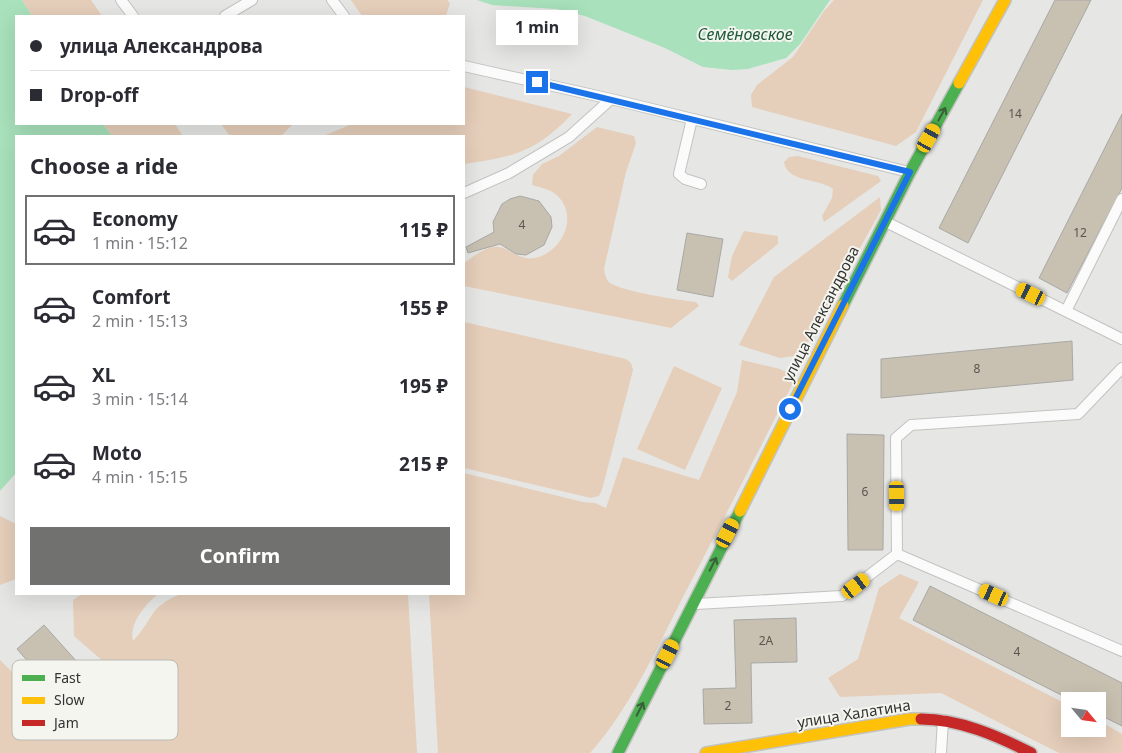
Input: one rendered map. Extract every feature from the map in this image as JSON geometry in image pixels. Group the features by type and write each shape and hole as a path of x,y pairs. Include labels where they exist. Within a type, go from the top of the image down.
{"street":[{"name":"улица Александрова","path":"618,753 910,172 1005,0"},
{"name":"улица Халатина","path":"706,753 910,719 943,719 1008,742 1030,753"}],"lane":[{"path":"121,0 132,15"},
{"path":"227,15 252,0"},
{"path":"332,0 343,15"},
{"path":"465,66 611,99 910,172"},
{"path":"465,193 509,173 569,137 611,99"},
{"path":"692,119 680,174 685,179 702,184"},
{"path":"1066,311 1122,199"},
{"path":"886,221 1122,339"},
{"path":"897,554 896,438 911,425 1078,414 1122,368"},
{"path":"692,605 842,596 897,554"},
{"path":"897,554 1122,651"},
{"path":"941,753 943,719"}],"shaded area":[{"path":"22,0 91,0 101,15 31,15"},
{"path":"351,0 447,0 450,3 446,15 361,15"},
{"path":"834,0 983,0 916,132 896,146 752,107 751,95 757,85 793,57 824,11"},
{"path":"465,87 572,114 547,137 523,151 497,159 465,164 465,135 325,135 350,125 465,125"},
{"path":"104,125 176,125 182,135 111,135"},
{"path":"222,125 292,125 282,135 229,135"},
{"path":"597,127 634,136 636,143 626,172 604,269 610,283 617,286 652,295 696,302 699,306 671,328 465,286 465,262 485,250 499,247 524,258 535,258 554,248 560,240 565,231 567,221 562,201 554,193 532,185 533,175 542,164 559,156"},
{"path":"798,156 878,176 881,181 824,222 822,216 832,198 833,189 791,174 786,169 784,162 789,157"},
{"path":"880,197 881,210 801,355 780,358 739,345 774,277"},
{"path":"744,231 778,236 778,244 732,281 728,277 732,256"},
{"path":"465,322 626,359 631,363 633,370 602,490 599,496 591,498 465,468"},
{"path":"742,360 780,369 796,377 630,698 590,753 438,753 429,595 465,595 465,473 583,502 595,503 606,508 623,457 699,480 737,392"},
{"path":"674,366 722,388 685,470 637,449"},
{"path":"0,516 15,524 15,579 0,585"},
{"path":"900,574 919,582 899,618 1061,701 1061,738 1106,738 1106,725 1122,734 1122,753 1059,753 941,693 840,697 828,678 858,659 879,588"},
{"path":"80,595 157,595 139,615 133,628 133,641 152,614 170,599 179,595 408,595 417,753 0,753 0,660 12,672 12,740 178,740 178,660 102,660 74,636 73,600"}],"water":[{"path":"0,0 22,0 31,15 15,15 15,125 104,125 111,135 15,135 15,474 0,491"},
{"name":"Семёновское","path":"477,0 830,0 800,44 786,58 748,69 732,70 703,67 665,48 585,16 556,9 492,5"}],"building":[{"path":"1055,0 1091,0 968,243 939,228"},
{"path":"1122,114 1122,188 1067,293 1039,278"},
{"path":"520,196 539,201 551,217 552,227 544,245 526,255 516,254 500,244 468,253 466,247 494,232 493,222 502,204"},
{"path":"687,233 723,239 713,297 677,290"},
{"path":"1072,341 1073,380 881,398 881,359"},
{"path":"847,434 884,435 883,550 848,550"},
{"path":"930,586 1122,683 1122,726 1106,718 1106,692 1061,692 1061,695 913,620"},
{"path":"796,618 797,662 751,663 752,723 704,724 703,689 736,688 734,620"},
{"path":"44,625 75,660 27,660 17,649"}],"traffic: fast":[{"path":"843,305 910,172 959,83"},
{"path":"618,753 740,511"}],"traffic: slow":[{"path":"959,83 1005,0"},
{"path":"740,511 843,305"},
{"path":"706,753 910,719 921,719"}],"traffic: jam":[{"path":"921,719 964,725 1031,753"}],"route":[{"path":"537,82 910,172 790,409"}]}
